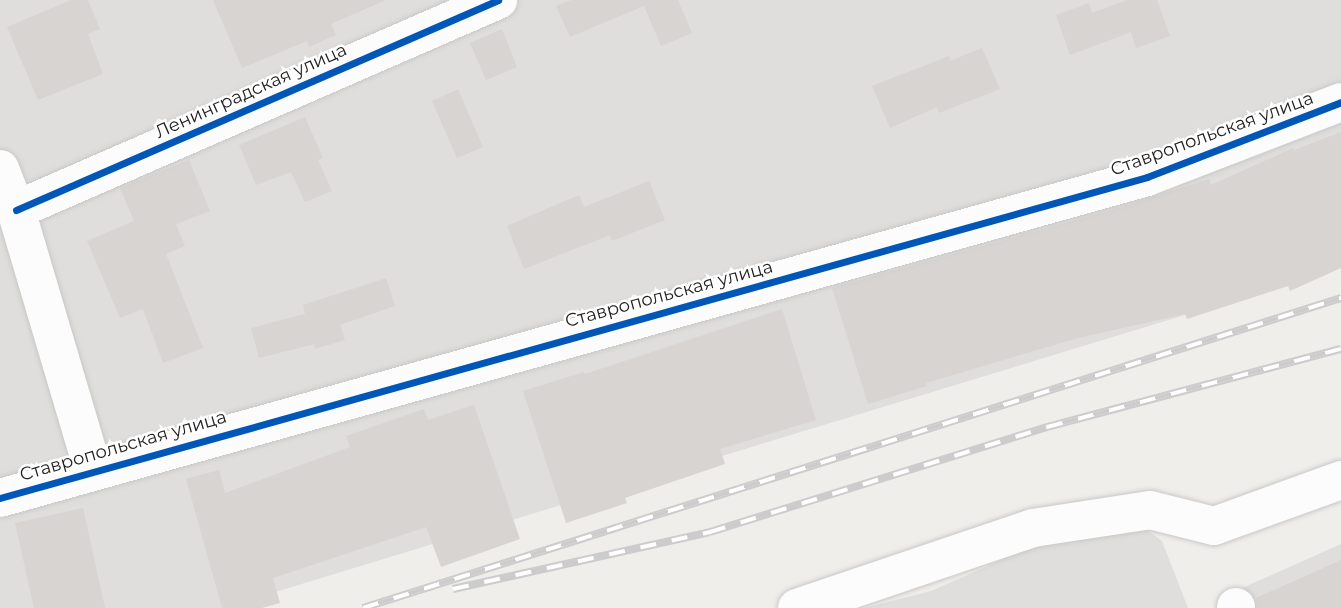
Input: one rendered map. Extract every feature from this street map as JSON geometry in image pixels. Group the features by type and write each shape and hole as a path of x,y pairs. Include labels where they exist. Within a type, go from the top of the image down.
{"street":[{"name":"Ленинградская улица","path":"16,210 498,0"},
{"name":"Ставропольская улица","path":"0,498 1147,177 1341,102"},
{"path":"0,169 16,210 93,470"},
{"path":"797,608 1033,528 1150,510 1214,526 1341,480"}],"shaded area":[{"path":"0,0 1341,0 1341,262 1277,287 223,608 0,608"},
{"path":"1142,526 1162,541 1188,608 864,608 931,591 1040,543"},
{"path":"1341,544 1341,608 1247,608 1240,589"}],"building":[{"path":"71,0 88,0 100,29 88,34 103,74 38,100 7,27"},
{"path":"213,0 386,0 331,24 336,35 309,47 307,41 242,68"},
{"path":"571,0 678,0 692,33 661,46 644,6 570,37 556,6"},
{"path":"1127,0 1157,0 1170,36 1136,48 1131,32 1070,55 1056,15 1089,3 1092,13"},
{"path":"502,29 517,67 486,80 470,43"},
{"path":"982,48 1000,89 939,113 937,107 890,128 872,86 949,56 950,61"},
{"path":"458,89 483,147 457,158 432,101"},
{"path":"305,117 323,158 318,160 332,191 305,202 291,172 256,185 239,145"},
{"path":"1341,132 1341,268 1290,291 1288,286 1187,319 1185,314 1078,338 926,383 927,386 868,404 832,288 1112,210 1209,179 1211,185 1293,148 1294,150"},
{"path":"189,160 210,211 176,224 185,246 166,254 203,348 163,363 143,309 120,318 87,241 134,221 120,188"},
{"path":"649,181 665,220 612,241 610,235 524,269 507,226 579,195 584,207"},
{"path":"386,278 395,306 340,325 345,340 315,349 314,344 259,358 251,328 305,314 303,305"},
{"path":"782,309 816,420 720,449 725,464 625,498 627,503 566,523 523,391 584,372 585,374"},
{"path":"474,405 520,539 441,567 426,527 273,578 280,603 262,608 222,608 186,479 219,470 225,493 350,447 346,436 424,409 428,420"},
{"path":"83,508 105,608 34,608 15,523"},
{"path":"1341,560 1341,608 1258,608 1256,598"}],"railway":[{"path":"363,608 1341,298"},
{"path":"453,589 710,532 1047,427 1341,349"}],"cycle path":[{"path":"16,210 498,0"},
{"path":"0,498 1147,177 1341,102"}]}
